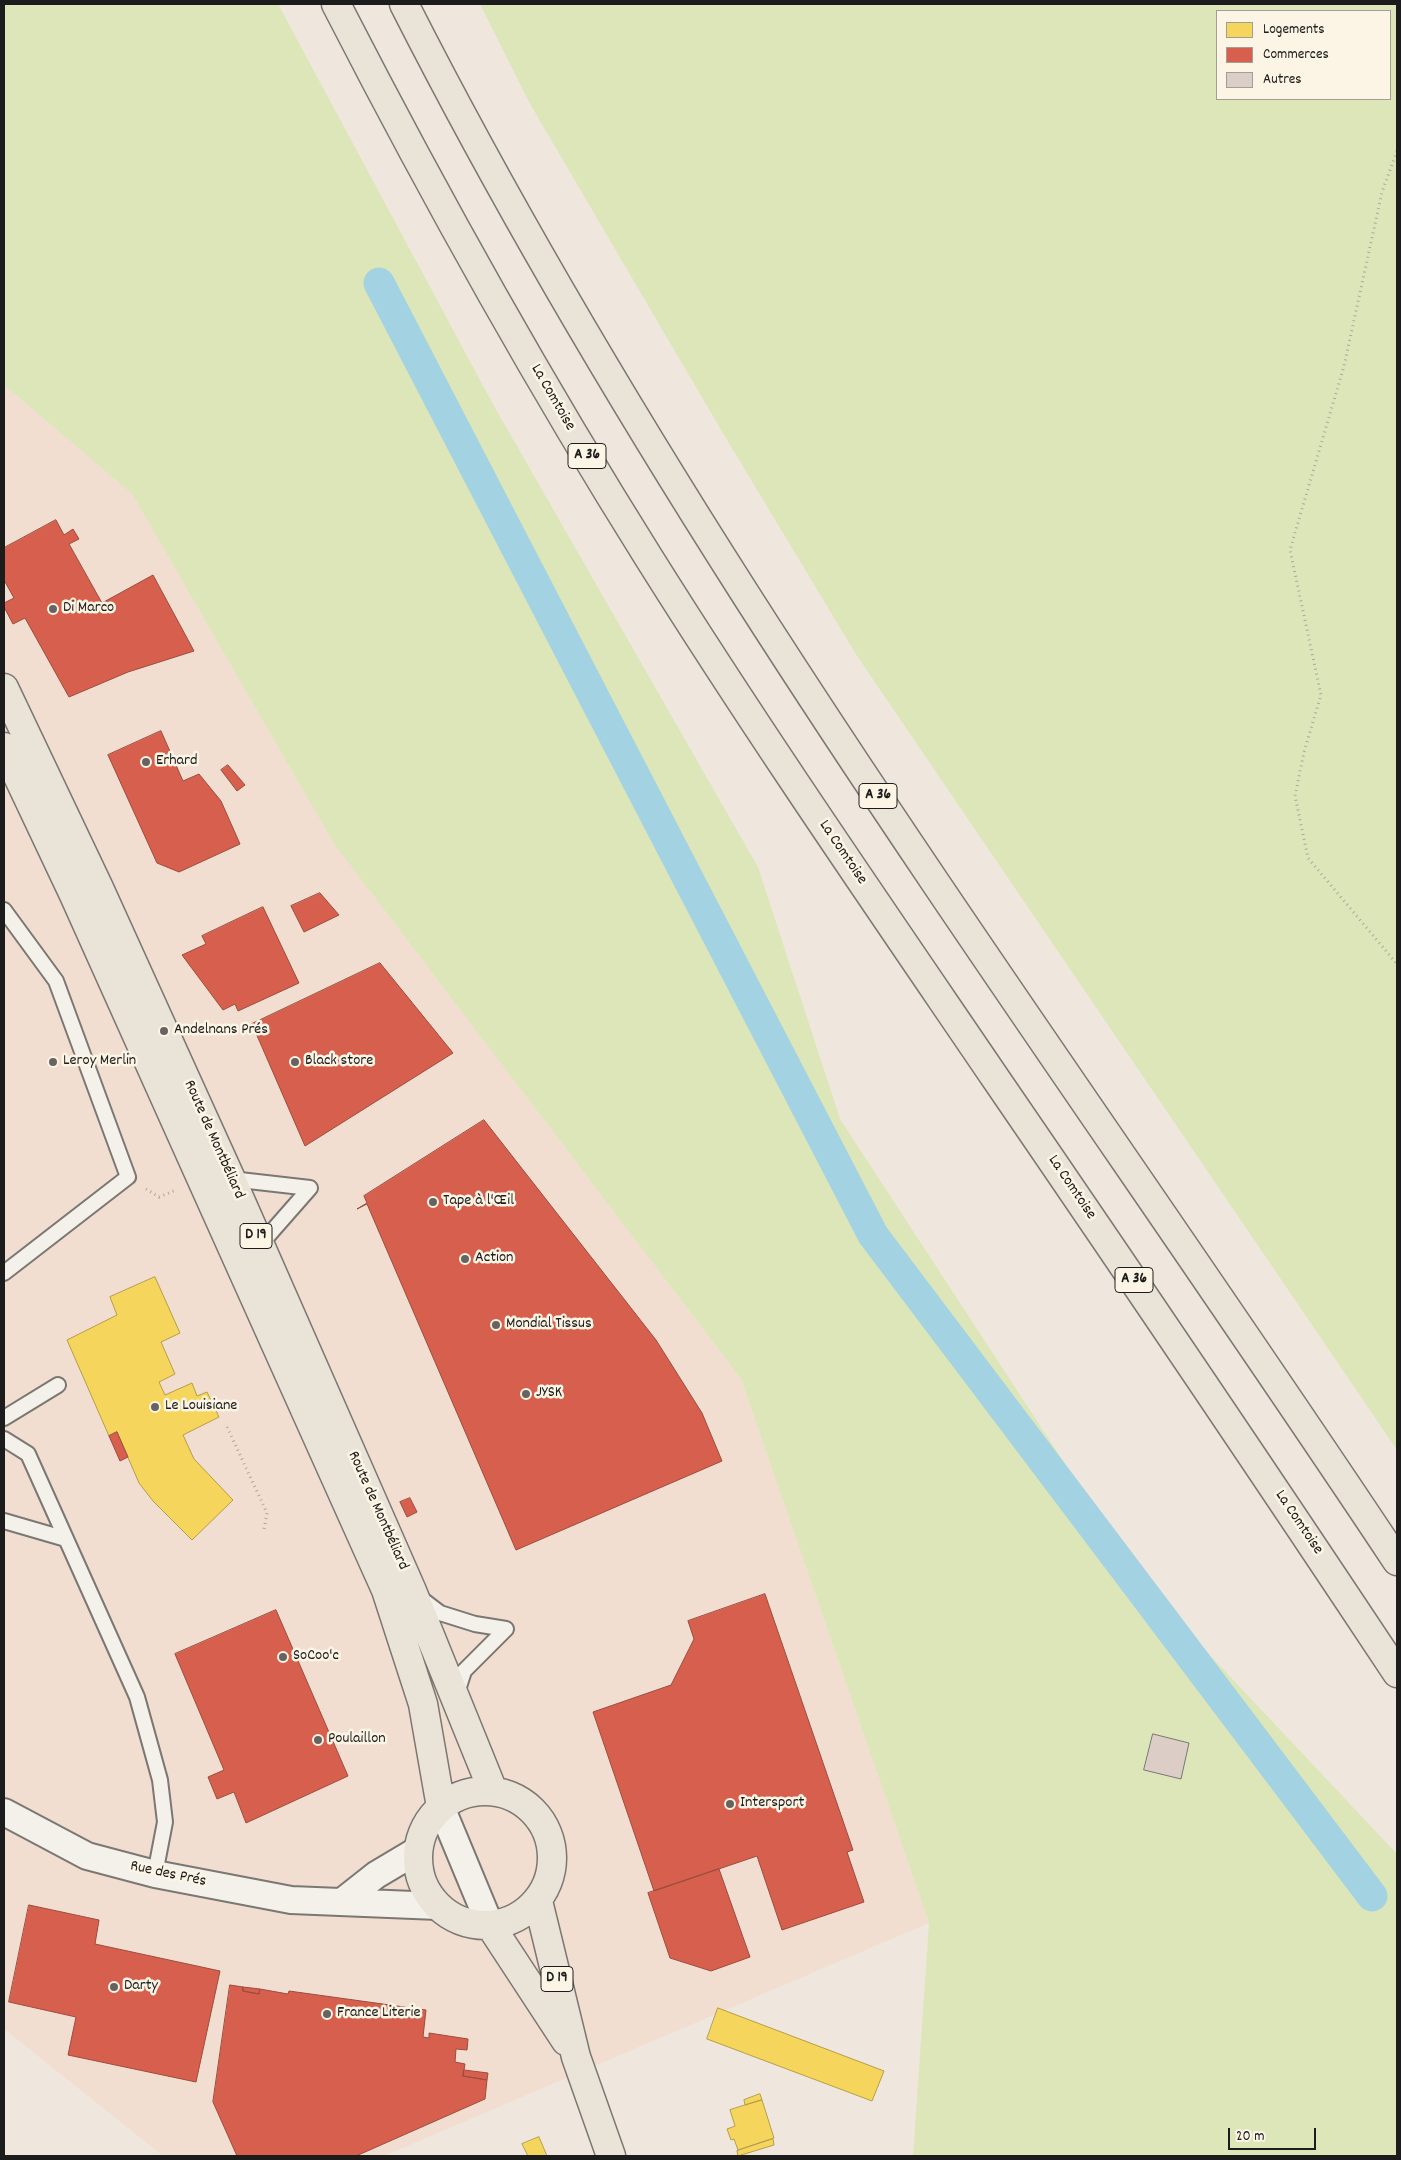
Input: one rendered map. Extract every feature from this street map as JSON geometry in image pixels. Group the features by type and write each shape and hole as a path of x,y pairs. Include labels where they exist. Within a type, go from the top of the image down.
{"main road":[{"name":"La Comtoise","path":"336,4 396,120 474,263 562,415 649,558 741,702 1228,1418 1397,1672"},
{"name":"A 36","path":"404,4 489,167 546,268 662,463 737,581 903,835 1397,1561"},
{"name":"Route de Montbéliard","path":"4,688 99,888 231,1178 412,1591 493,1791"},
{"name":"Route de Montbéliard","path":"4,747 74,895 386,1590 423,1704 441,1807"},
{"path":"474,1791 493,1791 513,1796 530,1807 544,1823 551,1842 553,1863 548,1883 538,1901 524,1913 508,1922 490,1925 471,1924 453,1918 438,1906 426,1890 419,1871 418,1850 422,1834 430,1819 441,1807 456,1797 474,1791"},
{"name":"D 19","path":"538,1901 576,2057 611,2156"},
{"name":"D 19","path":"490,1925 576,2057"}],"street":[{"path":"441,1807 490,1925"},
{"name":"Rue des Prés","path":"4,1812 87,1856 155,1874 291,1900 438,1906"},
{"path":"343,1901 376,1875 418,1850"}],"lane":[{"path":"4,910 56,981 128,1177 4,1273"},
{"path":"231,1178 310,1188 260,1246"},
{"path":"4,1418 58,1385"},
{"path":"4,1439 28,1454 137,1697 160,1780 165,1822 155,1874"},
{"path":"4,1521 66,1539"},
{"path":"412,1591 440,1613 475,1624 506,1629 464,1671 455,1699"}],"path":[{"path":"1397,151 1382,192 1344,366 1290,550 1321,695 1304,752 1295,796 1308,858 1397,964"},
{"path":"128,1177 159,1197 202,1179"},
{"path":"227,1427 267,1513 264,1529"}],"shaded area":[{"path":"4,385 132,494 334,844 741,1379 929,1923 384,2156 163,2156 4,2029"}],"green space":[{"path":"4,4 278,4 494,406 758,867 840,1119 1144,1585 1397,1854 1397,2156 913,2156 929,1923 741,1379 334,844 132,494 4,385"},
{"path":"480,4 1397,4 1397,1450 857,656 724,435 530,104"}],"building: Logements":[{"name":"Le Louisiane","path":"155,1277 180,1333 161,1342 175,1374 159,1382 165,1395 192,1383 197,1396 207,1392 219,1417 183,1435 194,1459 233,1500 192,1540 153,1501 139,1483 117,1432 109,1436 67,1340 117,1315 110,1297"},
{"path":"718,2008 884,2071 872,2101 707,2039"},
{"path":"760,2094 762,2100 745,2105 744,2100"},
{"path":"762,2100 774,2138 738,2150 734,2139 731,2140 727,2129 735,2126 730,2110"},
{"path":"539,2137 547,2156 528,2156 522,2144"},
{"path":"773,2139 774,2145 738,2156 737,2151"}],"building: Commerces":[{"path":"56,520 64,535 73,529 79,539 69,544 102,603 153,575 194,651 128,672 69,697 25,618 13,624 4,607 4,603 14,598 4,580 4,548"},
{"path":"161,731 183,781 199,774 221,801 240,844 179,872 157,863 108,755"},
{"path":"228,765 245,785 237,791 221,770"},
{"path":"320,893 339,915 304,932 291,906"},
{"path":"263,907 299,983 238,1011 235,1004 223,1010 182,955 206,944 202,936"},
{"path":"380,963 453,1053 305,1146 252,1024"},
{"path":"484,1120 656,1340 702,1413 722,1461 516,1550 367,1204 357,1209 367,1203 364,1196"},
{"path":"117,1432 128,1457 120,1461 109,1436"},
{"path":"410,1498 417,1512 407,1517 400,1502"},
{"name":"Intersport","path":"765,1594 853,1850 847,1852 864,1902 782,1930 757,1856 654,1891 593,1712 671,1685 694,1639 688,1621"},
{"path":"276,1610 348,1776 246,1823 234,1792 217,1799 208,1777 224,1770 175,1654"},
{"path":"719,1869 750,1957 711,1971 670,1958 648,1893"},
{"name":"Darty","path":"29,1905 99,1920 95,1944 220,1971 196,2082 68,2055 76,2017 9,2002"},
{"path":"230,1985 243,1987 243,1991 259,1994 260,1989 288,1994 289,1991 426,2010 423,2037 429,2038 429,2033 468,2039 467,2050 456,2049 455,2062 465,2064 463,2076 487,2080 485,2099 356,2156 237,2156 213,2102"},
{"path":"243,1987 260,1989 259,1994 243,1991"},
{"path":"464,2070 488,2073 487,2080 463,2076"}],"building: Autres":[{"path":"1153,1734 1189,1743 1181,1779 1144,1770"}],"waterway":[{"path":"379,283 873,1235 1372,1896"}],"place":[{"name":"Di Marco","path":"53,609"},
{"name":"Erhard","path":"146,762"},
{"name":"Andelnans Prés","path":"164,1031"},
{"name":"Leroy Merlin","path":"53,1062"},
{"name":"Black store","path":"295,1062"},
{"name":"Tape à l'Œil","path":"433,1202"},
{"name":"Action","path":"465,1259"},
{"name":"Mondial Tissus","path":"496,1325"},
{"name":"JYSK","path":"526,1394"},
{"name":"Le Louisiane","path":"155,1407"},
{"name":"SoCoo'c","path":"283,1657"},
{"name":"Poulaillon","path":"318,1740"},
{"name":"Intersport","path":"730,1804"},
{"name":"Darty","path":"114,1987"},
{"name":"France Literie","path":"327,2014"}]}
